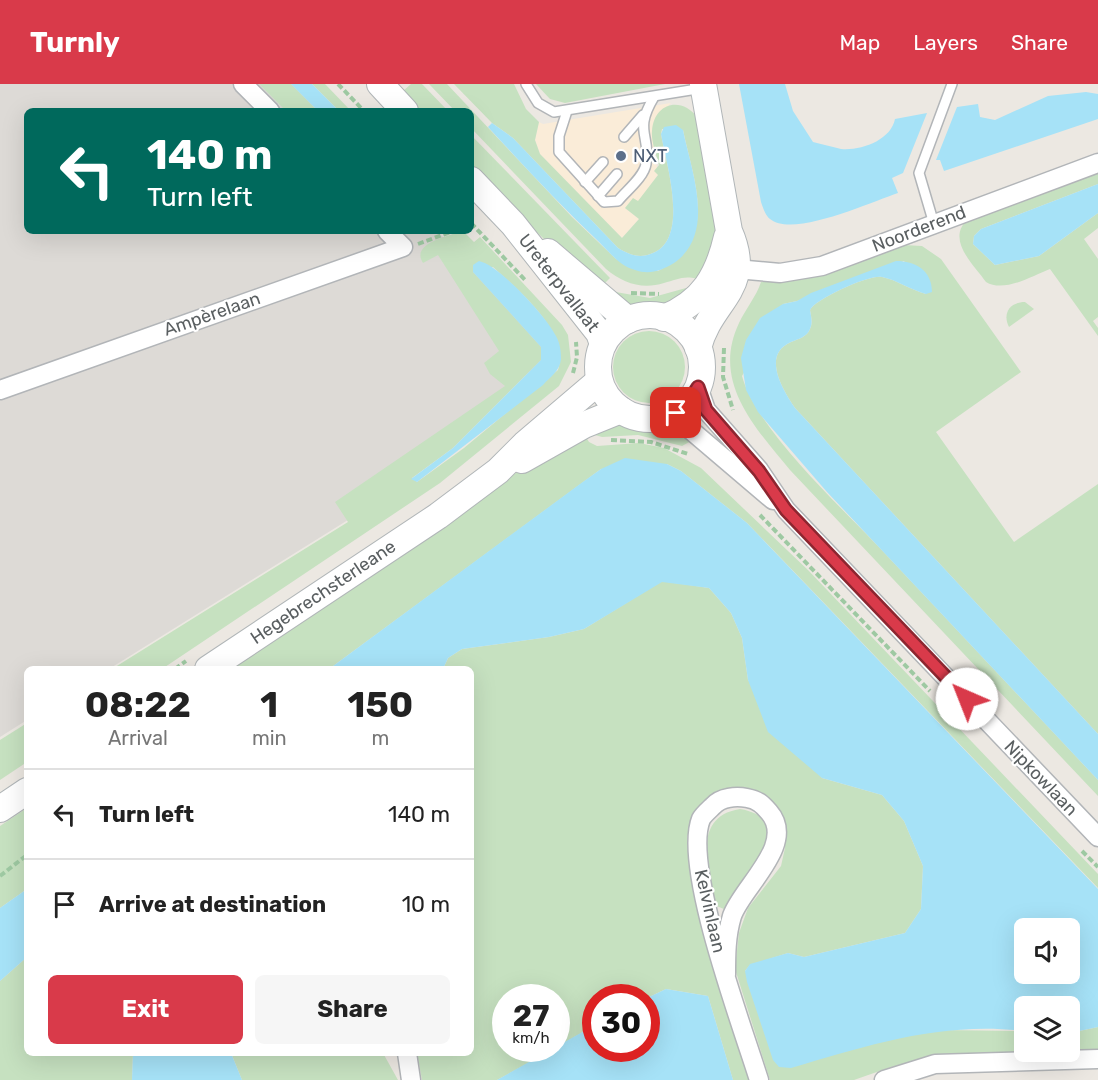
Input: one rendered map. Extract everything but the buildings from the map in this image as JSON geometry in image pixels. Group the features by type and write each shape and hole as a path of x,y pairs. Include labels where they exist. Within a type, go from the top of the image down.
{"street":[{"path":"243,84 267,108"},
{"path":"380,84 402,108"},
{"path":"698,348 708,321 730,293 728,268 736,246 729,231 704,86"},
{"name":"Noorderend","path":"728,268 780,273 822,266 1098,163"},
{"name":"Ureterpvallaat","path":"474,183 513,224 598,333 603,344"},
{"name":"Ureterpvallaat","path":"513,224 628,320"},
{"path":"390,234 403,247"},
{"name":"Ampèrelaan","path":"0,390 403,247"},
{"path":"664,318 689,305 728,268"},
{"path":"643,315 664,318 687,330 698,348 702,366 698,387 686,406 666,417 637,418 621,410 607,397 599,381 598,359 603,344 613,330 628,320 643,315"},
{"path":"498,471 525,444 599,381"},
{"name":"Nipkowlaan","path":"698,387 706,410 759,471 786,510 1098,837"},
{"path":"498,471 531,456 584,425 621,410"},
{"name":"Nipkowlaan","path":"666,417 680,421 746,480 786,510"},
{"name":"Hegebrechsterleane","path":"201,662 438,516 498,471"},
{"path":"0,809 24,793"},
{"name":"Kelvinlaan","path":"726,975 726,938 733,914 747,889 765,866 777,841 773,816 758,801 736,796 716,802 701,819 697,851 703,896 726,975 759,1080"},
{"path":"884,1080 935,1064 1098,1059"}],"lane":[{"path":"526,84 532,96 543,108 554,112 654,97 704,86"},
{"path":"934,224 919,173 952,84"},
{"path":"624,137 643,116 654,97"},
{"path":"567,111 559,136 559,153 604,202 618,201 643,171 646,163 641,147 643,116"},
{"path":"585,182 603,162"},
{"path":"598,196 617,174"}],"path":[{"path":"338,84 361,108"},
{"path":"474,226 528,283"},
{"path":"403,247 444,234"},
{"path":"569,381 577,357 573,333"},
{"path":"725,340 723,377 732,409 737,417"},
{"path":"687,453 696,460"},
{"path":"755,511 934,696"},
{"path":"186,666 201,662"},
{"path":"1082,850 1098,867"},
{"path":"0,876 24,857"}],"shaded area":[{"path":"0,84 292,84 315,108 24,108 24,234 440,234 554,350 396,490 114,666 24,666 24,722 0,737"},
{"path":"671,103 655,120 652,132 658,175 638,202 625,208 639,219 622,238 540,154 535,140 539,122 543,124"}],"green space":[{"path":"259,84 291,84 315,108 283,108"},
{"path":"312,84 325,84 348,108 336,108"},
{"path":"411,84 422,84 445,108 417,108 402,92"},
{"path":"429,84 447,84 470,108 452,108"},
{"path":"454,84 514,84 526,109 539,122 535,140 540,154 622,238 639,219 625,208 633,198 638,201 658,175 654,171 659,165 652,131 658,114 663,108 677,105 692,111 698,118 720,244 697,279 684,278 648,286 633,284 606,269 474,131 474,113 572,217 616,259 658,271 677,258 690,243 696,227 698,209 696,190 683,130 662,129 661,134 673,199 671,232 664,245 653,253 644,256 635,255 618,248 513,138 492,123"},
{"path":"536,84 665,84 565,103 550,99"},
{"path":"474,138 610,278 599,289 520,217 474,168"},
{"path":"1098,172 1098,184 981,229 974,236 973,244 995,265 1039,256 1098,213 1098,228 1084,239 1098,259 1098,317 1093,321 1098,328 1098,336 1050,269 1009,285 993,285 986,282 969,261 959,237 966,221"},
{"path":"454,234 466,234 474,242 480,237 562,325 568,335 571,362 559,386 440,483 166,666 117,666 348,522 335,502 505,386 490,374 484,363 499,351 438,255 423,263 420,256 422,250 426,245","holes":["493,267 528,300 549,327 556,341 560,356 558,370 464,448 417,482 412,478 453,448 541,360 541,347 473,272"]},
{"path":"904,245 922,246 941,259 1021,372 936,432 1014,542 1098,484 1098,734 795,408 781,383 777,373 777,355 782,348 809,332 812,322 810,310 822,300 855,283 876,277 888,278 926,294 904,261 797,301 783,304 742,376 750,396 780,441 820,487 1098,780 1098,796 790,470 751,420 734,384 730,365 732,344 739,323 761,282 816,274"},
{"path":"686,288 694,291 660,306 631,306 610,291 650,298"},
{"path":"1025,302 1034,309 1009,327 1006,317 1009,309 1015,304"},
{"path":"649,331 669,337 679,347 685,367 679,387 669,397 649,403 629,397 619,387 613,367 619,347 629,337"},
{"path":"612,420 645,428 677,430 693,440 682,446 638,435 602,437 595,435 592,430"},
{"path":"584,434 589,442 597,446 639,443 664,448 701,468 808,570 1098,874 1098,888 747,523 681,471 667,464 601,469 333,666 226,666 537,459"},
{"path":"662,581 709,588 731,613 742,638 748,680 822,778 882,795 904,821 923,866 921,909 905,933 804,957 788,953 750,965 745,971 886,1039 940,1030 1014,1031 1014,1054 948,1057 891,1067 854,1080 770,1080 735,969 739,933 748,908 781,866 785,848 778,808 759,792 743,789 694,817 687,837 689,867 699,914 750,1080 733,1080 708,996 666,989 660,992 660,984 582,984 582,1033 570,1039 570,984 492,984 492,1062 530,1062 497,1080 422,1080 418,1056 474,1056 474,666 444,666 448,658 462,649 549,637 584,629"},
{"path":"24,725 24,764 0,780 0,740"},
{"path":"740,809 757,815 766,824 768,837 756,865 724,909 714,905 707,861 709,833 714,822 724,814"},
{"path":"24,810 24,891 0,908 0,826"},
{"path":"24,960 24,1056 133,1056 132,1080 0,1080 0,981"},
{"path":"1098,1027 1098,1051 1080,1052 1080,1031"},
{"path":"232,1056 385,1056 398,1080 242,1080"}],"water":[{"path":"291,84 312,84 336,108 315,108"},
{"path":"739,84 785,84 793,111 813,142 841,149 857,148 874,143 888,133 895,119 927,113 903,173 892,178 898,193 813,221 781,224 770,219 761,202"},
{"path":"1086,92 1098,94 1098,119 944,171 940,160 936,160 957,107 978,104 980,117 995,120 1048,96"},
{"path":"492,123 513,138 618,248 639,256 653,253 664,245 671,232 673,199 661,134 664,127 676,125 683,130 698,201 695,235 687,250 674,263 655,271 640,271 620,262 570,214 488,127"},
{"path":"1098,184 1098,213 1039,256 995,265 973,244 974,236 981,229"},
{"path":"479,261 510,281 551,327 561,353 559,367 543,385 417,482 411,479 453,448 541,360 541,347 473,272 473,265"},
{"path":"896,261 903,261 921,268 929,278 932,292 926,294 888,278 876,277 855,283 832,294 810,310 812,322 809,332 782,348 777,355 777,373 795,408 1098,734 1098,780 827,492 758,412 746,390 741,358 746,340 760,318 783,304 797,301 811,293"},
{"path":"625,458 667,464 681,471 747,523 1098,889 1098,1027 1080,1031 1080,996 1014,996 1014,1030 964,1029 935,1032 848,1051 791,1068 779,1067 773,1060 747,982 745,971 750,964 788,953 804,957 905,933 921,909 923,866 904,821 882,795 822,778 768,732 748,680 742,638 731,613 709,588 662,582 584,629 549,637 462,649 448,658 444,666 333,666 601,469"},
{"path":"24,891 24,960 0,981 0,908"},
{"path":"666,989 708,996 733,1080 497,1080 529,1062 570,1062 570,1039 582,1032 582,1062 660,1062 660,992"},
{"path":"133,1056 232,1056 242,1080 132,1080"}],"place":[{"name":"NXT","path":"621,156"}],"route":[{"path":"676,413 686,406 698,387 706,410 759,471 786,510 967,699"}]}
